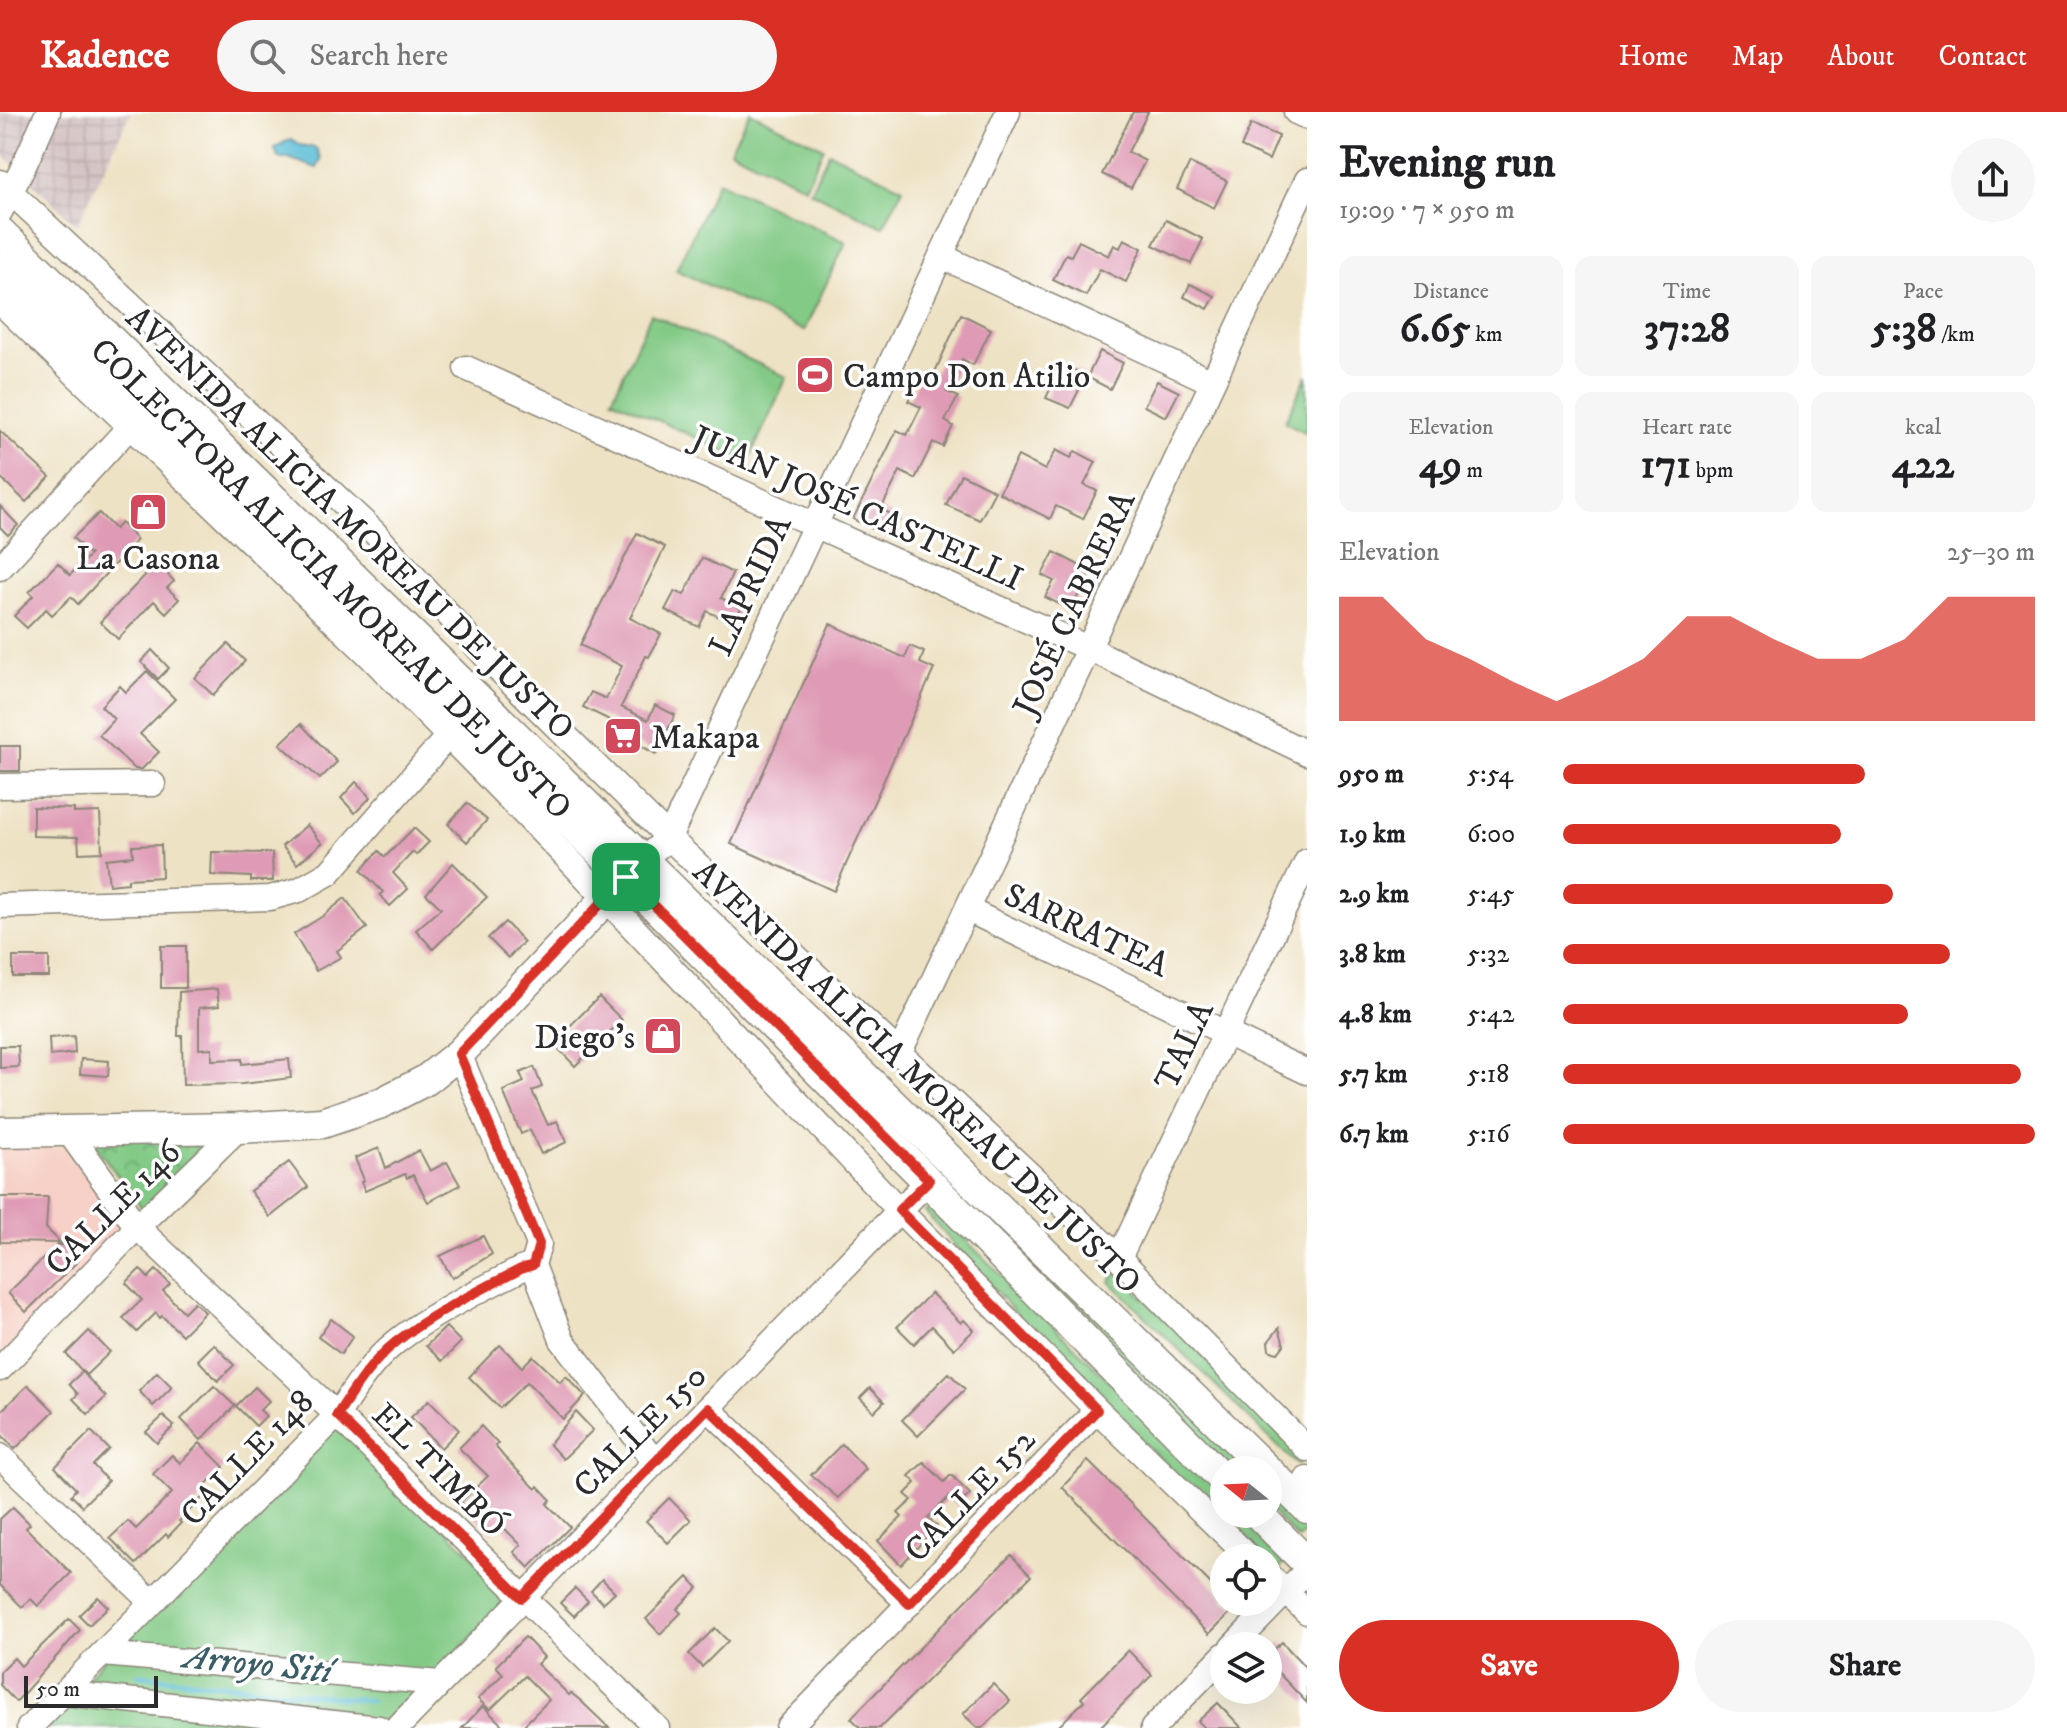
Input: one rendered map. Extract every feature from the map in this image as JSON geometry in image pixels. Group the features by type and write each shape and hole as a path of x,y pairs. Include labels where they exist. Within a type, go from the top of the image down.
{"main road":[{"name":"AVENIDA ALICIA MOREAU DE JUSTO","path":"0,232 624,879 1253,1456"},
{"name":"AVENIDA ALICIA MOREAU DE JUSTO","path":"0,268 929,1180 1210,1466"},
{"path":"0,1132 239,1128 322,1123 381,1103 426,1080 459,1054 624,879"},
{"name":"AVENIDA ALICIA MOREAU DE JUSTO","path":"1282,1480 1304,1495"},
{"path":"1272,1528 1307,1563"}],"street":[{"path":"3,196 48,112"},
{"name":"LAPRIDA","path":"624,879 669,838 1008,112"},
{"path":"1296,112 1307,117"},
{"name":"JOSÉ CABRERA","path":"899,1054 1307,180"},
{"name":"COLECTORA ALICIA MOREAU DE JUSTO","path":"3,196 373,531 490,661 669,838 1119,1258 1307,1449"},
{"path":"941,256 1212,382"},
{"name":"COLECTORA ALICIA MOREAU DE JUSTO","path":"0,302 357,643 448,736 624,879 899,1210 1097,1410 1236,1544"},
{"name":"JUAN JOSÉ CASTELLI","path":"466,368 1090,649 1307,753"},
{"path":"0,568 131,425"},
{"path":"0,906 270,898 299,890 329,873 448,736"},
{"path":"0,786 153,784"},
{"name":"TALA","path":"1119,1258 1307,861"},
{"name":"SARRATEA","path":"968,910 1307,1072"},
{"path":"459,1054 539,1244 533,1265 562,1340 654,1461"},
{"name":"CALLE 146","path":"0,1369 137,1227 239,1128"},
{"name":"EL TIMBÓ","path":"68,1131 137,1227 337,1415 657,1728"},
{"name":"CALLE 150","path":"397,1728 929,1180"},
{"name":"CALLE 148","path":"29,1728 337,1415 364,1375 395,1343 444,1310 533,1265"},
{"path":"708,1408 909,1604"},
{"name":"CALLE 152","path":"788,1728 1097,1410"},
{"path":"0,1456 152,1602"},
{"path":"1282,1581 1307,1570"},
{"path":"1282,1589 1307,1612"},
{"path":"102,1654 440,1683"},
{"path":"1153,1728 1210,1669"},
{"path":"63,1693 379,1728"}],"shaded area":[{"path":"0,112 131,112 77,225 0,152"},
{"path":"70,1147 123,1231 0,1358 0,1149"}],"green space":[{"path":"750,112 824,148 805,187 730,150"},
{"path":"829,152 903,188 883,227 810,191"},
{"path":"718,181 846,242 804,331 676,270"},
{"path":"651,314 787,377 748,462 612,399"},
{"path":"1307,375 1307,433 1285,422"},
{"path":"672,899 1240,1456 1216,1456"},
{"path":"86,1133 227,1133 149,1218"},
{"path":"932,1207 1210,1480 1210,1508 1045,1346 925,1212"},
{"path":"1117,1272 1305,1454 1297,1465 1110,1282"},
{"path":"335,1421 513,1595 384,1728 38,1728"},
{"path":"1282,1498 1307,1522 1307,1530 1298,1539 1282,1522"},
{"path":"1230,1528 1258,1528 1275,1544 1247,1544"},
{"path":"1282,1551 1288,1557 1282,1566"}],"water":[{"path":"291,139 300,145 316,148 321,159 317,168 279,158 274,148"}],"building":[{"path":"1133,112 1148,112 1128,152 1145,161 1131,188 1102,174"},
{"path":"1251,124 1279,136 1269,160 1241,147"},
{"path":"1190,163 1227,181 1214,208 1177,189"},
{"path":"1166,220 1203,239 1191,264 1153,245"},
{"path":"1124,239 1142,248 1126,282 1100,269 1086,296 1053,280 1066,254 1071,256 1079,241 1109,256 1114,245 1120,248"},
{"path":"1190,284 1215,296 1208,309 1184,297"},
{"path":"961,314 991,329 973,365 962,359 946,391 958,397 945,421 953,426 943,447 933,442 915,479 900,471 881,509 900,519 890,538 853,519 897,430 907,435 921,407 908,401 919,378 930,383"},
{"path":"1100,351 1123,363 1110,389 1087,377"},
{"path":"1062,364 1086,376 1070,408 1046,398"},
{"path":"1157,381 1179,392 1166,417 1144,406"},
{"path":"0,431 50,477 26,502 0,477"},
{"path":"1056,450 1071,458 1075,451 1096,462 1084,485 1097,491 1083,519 1056,506 1050,519 999,493 1018,456 1045,470"},
{"path":"961,474 995,491 980,520 946,505"},
{"path":"0,506 18,525 8,535 0,527"},
{"path":"99,513 115,529 121,523 137,540 78,604 71,597 52,615 46,609 27,628 14,616 33,596 29,592 58,563 70,575 90,555 73,538"},
{"path":"637,533 665,547 630,618 661,634 649,657 646,656 621,707 648,720 655,705 675,715 656,754 636,743 640,735 583,707 591,692 606,699 622,666 580,645"},
{"path":"1054,552 1090,571 1071,610 1045,597 1054,581 1042,575"},
{"path":"702,558 733,573 721,598 741,608 734,624 707,611 699,627 665,610 675,591 684,595"},
{"path":"157,563 174,581 167,588 179,599 166,613 154,601 118,639 100,622"},
{"path":"830,624 905,658 910,646 924,652 920,663 934,669 834,891 731,844"},
{"path":"228,644 245,661 213,695 195,678"},
{"path":"152,650 169,668 158,679 141,662"},
{"path":"147,671 175,699 140,734 159,752 142,769 135,769 99,735 114,719 101,706 120,686 126,692"},
{"path":"301,724 337,762 320,779 280,744"},
{"path":"0,746 20,746 20,771 0,771"},
{"path":"356,782 371,797 355,813 341,798"},
{"path":"467,803 487,820 467,842 448,824"},
{"path":"33,807 74,809 74,813 100,812 102,852 79,853 78,837 33,836"},
{"path":"307,825 322,843 297,864 282,846"},
{"path":"414,828 429,842 416,855 413,852 393,873 408,889 390,906 380,895 383,892 361,870 379,851 385,857"},
{"path":"161,845 162,877 128,879 128,883 109,885 106,859 133,856 132,846"},
{"path":"212,852 272,853 273,881 211,875"},
{"path":"453,863 487,897 433,949 416,930 441,908 426,894"},
{"path":"345,898 367,928 337,951 341,957 316,971 294,934"},
{"path":"505,922 524,942 508,958 488,938"},
{"path":"161,946 186,946 186,988 161,988"},
{"path":"13,957 49,957 49,977 13,977"},
{"path":"217,989 219,1006 199,1008 199,1049 212,1048 212,1060 242,1059 242,1064 289,1059 291,1078 242,1084 183,1085 182,1036 178,1036 179,992"},
{"path":"599,997 622,1020 575,1066 553,1043"},
{"path":"74,1036 75,1053 50,1056 49,1038"},
{"path":"0,1046 18,1046 19,1067 0,1068"},
{"path":"81,1059 109,1061 108,1076 80,1074"},
{"path":"534,1067 542,1087 532,1091 548,1125 557,1121 567,1142 541,1154 530,1130 521,1134 503,1091 524,1082 520,1073"},
{"path":"379,1148 386,1168 419,1150 430,1171 447,1162 460,1185 428,1202 413,1175 407,1178 405,1174 365,1191 355,1158"},
{"path":"289,1162 308,1187 270,1217 250,1191"},
{"path":"0,1197 48,1197 46,1228 61,1243 0,1242"},
{"path":"483,1236 492,1254 452,1278 440,1256"},
{"path":"57,1245 63,1245 78,1261 26,1312 8,1293"},
{"path":"140,1269 148,1278 156,1270 170,1284 163,1291 184,1312 194,1302 205,1312 182,1335 156,1313 137,1332 123,1318 142,1300 126,1283"},
{"path":"931,1293 961,1323 964,1320 974,1330 954,1349 932,1326 914,1344 897,1327"},
{"path":"331,1319 353,1336 341,1354 318,1337"},
{"path":"446,1327 461,1342 442,1361 426,1346"},
{"path":"1279,1328 1284,1345 1278,1353 1269,1350 1268,1342"},
{"path":"89,1331 110,1352 86,1375 66,1354"},
{"path":"214,1344 234,1365 218,1381 198,1360"},
{"path":"500,1345 522,1367 533,1356 560,1382 566,1376 585,1396 563,1419 527,1382 500,1408 469,1377"},
{"path":"82,1372 106,1397 88,1414 73,1399 78,1394 69,1384"},
{"path":"157,1372 172,1387 153,1406 139,1391"},
{"path":"949,1373 965,1389 918,1436 902,1420"},
{"path":"28,1385 54,1411 15,1449 0,1433 0,1412"},
{"path":"214,1386 235,1406 201,1440 181,1419"},
{"path":"255,1387 269,1401 260,1410 266,1416 256,1426 236,1406"},
{"path":"870,1388 884,1402 874,1412 860,1398"},
{"path":"429,1400 459,1430 441,1448 411,1417"},
{"path":"576,1412 593,1430 563,1459 549,1444"},
{"path":"163,1416 174,1426 157,1443 146,1432"},
{"path":"481,1426 498,1444 495,1446 504,1457 551,1500 547,1504 570,1527 529,1568 514,1552 521,1545 500,1524 492,1533 461,1502 488,1476 459,1448"},
{"path":"91,1431 109,1449 93,1465 108,1481 82,1506 71,1495 76,1489 55,1467"},
{"path":"200,1443 224,1467 203,1487 208,1492 179,1521 181,1523 136,1564 110,1538 128,1521 136,1529 172,1493 153,1474 172,1455 180,1463"},
{"path":"842,1444 866,1469 838,1498 811,1475"},
{"path":"1088,1461 1210,1583 1210,1616 1227,1616 1209,1634 1062,1487"},
{"path":"924,1462 944,1482 951,1475 970,1494 958,1506 949,1497 928,1518 937,1526 901,1565 878,1541 902,1517 898,1513 912,1500 905,1494 916,1483 909,1476"},
{"path":"669,1498 691,1520 668,1543 646,1521"},
{"path":"13,1507 30,1524 26,1528 71,1573 38,1606 31,1599 22,1607 0,1585 0,1519"},
{"path":"1011,1555 1031,1576 880,1728 861,1728 851,1718"},
{"path":"688,1577 698,1588 677,1609 681,1613 660,1634 646,1619"},
{"path":"602,1579 615,1592 603,1603 591,1591"},
{"path":"575,1588 588,1601 574,1616 560,1603"},
{"path":"98,1597 108,1607 89,1625 79,1615"},
{"path":"69,1619 80,1630 16,1702 0,1685 0,1672 14,1658 21,1666"},
{"path":"715,1628 728,1641 702,1667 689,1654"},
{"path":"525,1637 544,1657 537,1664 609,1728 521,1728 549,1700 525,1676 490,1710 478,1699 503,1674 496,1666"},
{"path":"1282,1642 1307,1669 1307,1703 1282,1677"},
{"path":"1128,1650 1152,1675 1099,1728 1057,1728 1084,1701 1081,1698"},
{"path":"993,1684 1010,1701 982,1728 978,1728 963,1714"},
{"path":"1219,1704 1242,1728 1205,1728 1198,1721"},
{"path":"483,1706 505,1728 462,1728"}],"waterway":[{"name":"Arroyo Sití","path":"139,1675 371,1701"}],"place":[{"name":"Campo Don Atilio","path":"815,375"},
{"name":"La Casona","path":"148,512"},
{"name":"Makapa","path":"623,736"},
{"name":"Diego's","path":"663,1036"}],"route":[{"path":"626,877 929,1180 899,1210 1097,1410 909,1604 708,1408 522,1598 337,1415 364,1375 395,1343 444,1310 533,1265 539,1244 459,1054 626,877"}]}
